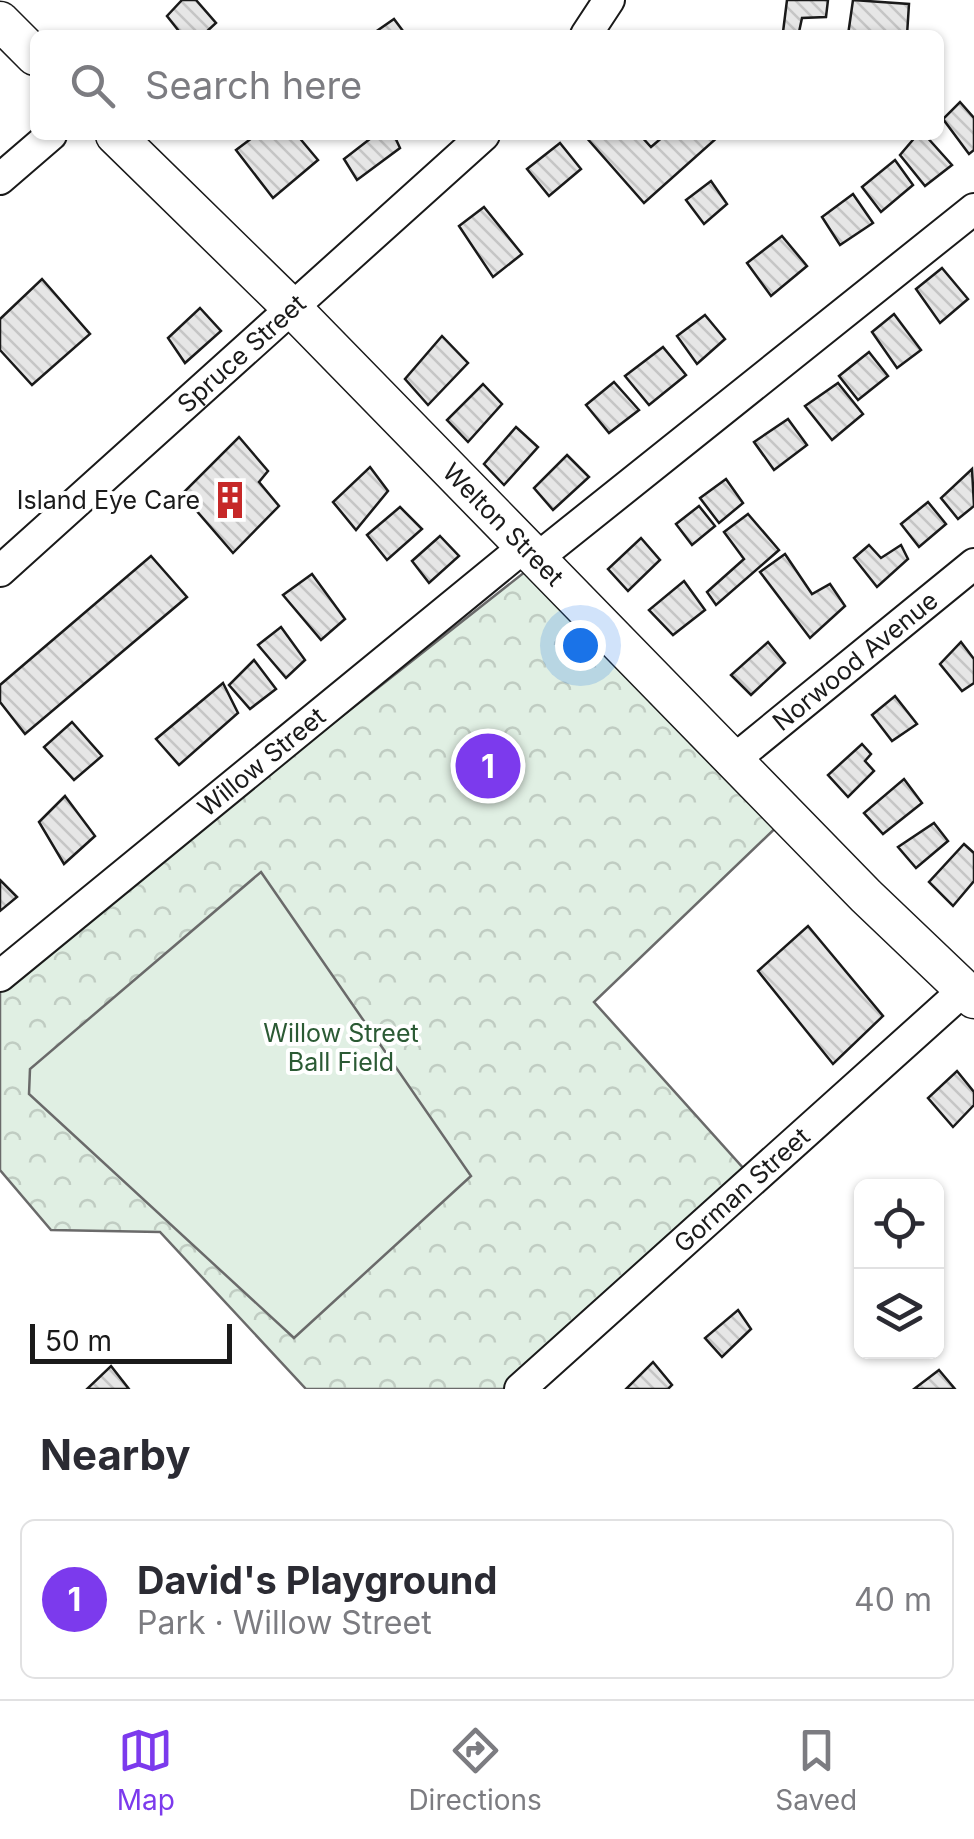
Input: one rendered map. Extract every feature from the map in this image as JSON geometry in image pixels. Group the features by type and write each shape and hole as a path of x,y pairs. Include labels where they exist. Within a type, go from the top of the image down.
{"main road":[{"path":"0,21 30,51"},
{"name":"Welton Street","path":"120,140 293,309 529,553 969,994"}],"street":[{"path":"589,30 609,0"},
{"path":"0,179 45,140"},
{"name":"Spruce Street","path":"0,571 479,140"},
{"name":"Willow Street","path":"0,976 529,553 974,209"},
{"name":"Norwood Avenue","path":"735,759 974,564"},
{"name":"Gorman Street","path":"520,1389 969,994"}],"green space":[{"name":"Willow Street Ball Field","path":"540,560 788,816 594,1002 753,1179 520,1389 306,1389 160,1232 51,1230 0,1170 0,986"},
{"path":"261,872 471,1176 294,1338 29,1094 30,1069"}],"building":[{"path":"182,0 196,0 216,23 208,30 178,30 167,16"},
{"path":"787,0 828,0 826,17 802,18 799,30 783,30"},
{"path":"853,0 909,4 907,30 849,30"},
{"path":"394,19 402,30 378,30"},
{"path":"960,102 974,118 974,150 969,154 944,118"},
{"path":"249,140 301,140 318,160 273,198 236,150"},
{"path":"369,140 396,140 400,148 357,180 344,159"},
{"path":"589,140 645,140 651,147 659,140 715,140 644,203"},
{"path":"913,140 930,140 952,165 925,186 900,155"},
{"path":"560,143 581,169 549,196 527,169"},
{"path":"895,160 913,185 881,212 862,187"},
{"path":"711,181 727,204 704,224 686,200"},
{"path":"853,194 873,223 840,245 822,217"},
{"path":"484,207 522,254 493,277 459,226"},
{"path":"782,236 807,266 771,296 747,263"},
{"path":"942,268 968,299 940,323 916,289"},
{"path":"42,279 90,334 32,385 0,350 0,319"},
{"path":"200,308 221,331 185,363 168,338"},
{"path":"894,314 921,350 897,368 872,332"},
{"path":"705,315 725,339 697,364 677,336"},
{"path":"442,336 468,363 428,405 405,379"},
{"path":"663,347 686,375 649,405 625,376"},
{"path":"869,352 888,376 858,400 839,376"},
{"path":"614,382 639,410 609,433 586,405"},
{"path":"838,383 863,414 832,440 805,406"},
{"path":"483,384 502,404 468,442 447,420"},
{"path":"788,419 807,445 774,470 754,442"},
{"path":"516,427 538,447 504,485 484,464"},
{"name":"Island Eye Care","path":"239,437 268,471 259,482 279,506 233,553 182,494"},
{"path":"567,455 589,477 553,510 534,488"},
{"path":"370,467 388,491 356,530 333,502"},
{"path":"972,469 974,506 958,519 941,498"},
{"path":"726,479 743,503 719,523 700,498"},
{"path":"928,502 946,524 919,547 901,524"},
{"path":"699,506 715,526 692,545 676,524"},
{"path":"400,507 422,529 387,560 367,535"},
{"path":"748,514 779,550 716,605 707,592 744,559 724,532"},
{"path":"440,536 459,556 429,583 412,561"},
{"path":"641,538 660,560 628,591 608,569"},
{"path":"869,545 881,558 901,545 908,559 877,587 854,558"},
{"path":"785,554 812,594 830,584 845,606 810,638 760,572"},
{"path":"151,556 187,597 25,734 0,702 0,685"},
{"path":"312,574 345,619 321,640 283,595"},
{"path":"684,581 705,610 673,635 649,610"},
{"path":"281,627 305,660 286,678 258,645"},
{"path":"768,642 785,663 751,695 731,675"},
{"path":"961,642 974,659 974,683 962,691 940,664"},
{"path":"254,660 276,689 250,709 229,685"},
{"path":"223,683 238,713 179,765 156,739"},
{"path":"895,696 917,724 892,741 872,715"},
{"path":"72,722 102,756 74,780 44,747"},
{"path":"862,744 871,754 865,761 874,771 848,797 828,775"},
{"path":"904,779 922,803 883,834 864,813"},
{"path":"65,796 95,836 64,864 39,822"},
{"path":"934,823 948,841 916,868 898,847"},
{"path":"964,844 974,853 974,881 953,906 929,882"},
{"path":"0,880 17,897 0,911"},
{"path":"808,926 883,1016 833,1064 758,971"},
{"path":"957,1071 974,1092 974,1105 953,1127 928,1098"},
{"path":"738,1310 751,1329 722,1357 705,1338"},
{"path":"653,1362 672,1385 668,1389 626,1389"},
{"path":"111,1366 129,1389 87,1389"},
{"path":"939,1370 955,1389 914,1389"}],"place":[{"name":"Island Eye Care","path":"230,500"},
{"name":"David's Playground","path":"488,766"}]}
